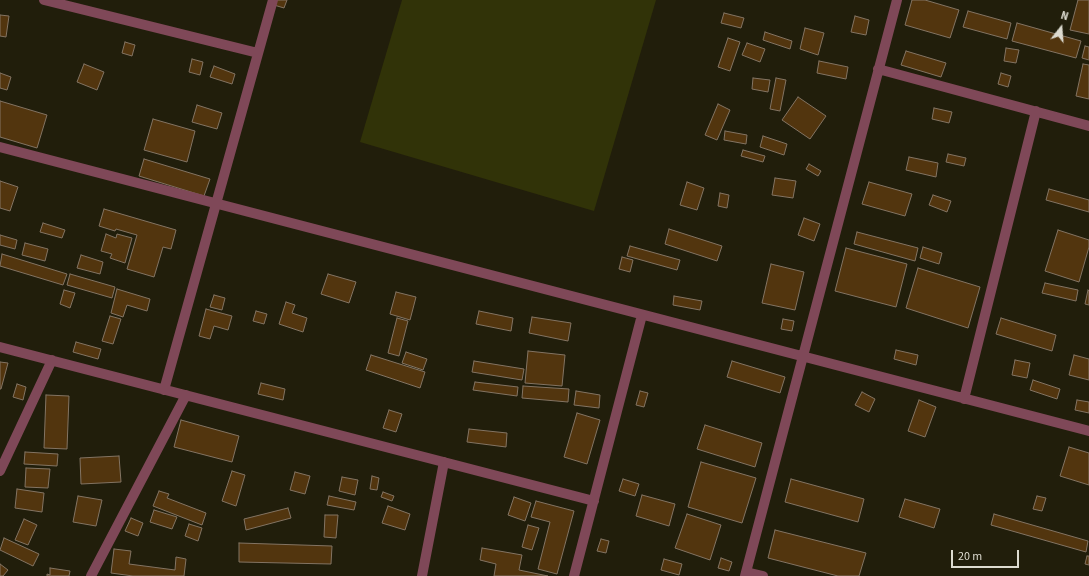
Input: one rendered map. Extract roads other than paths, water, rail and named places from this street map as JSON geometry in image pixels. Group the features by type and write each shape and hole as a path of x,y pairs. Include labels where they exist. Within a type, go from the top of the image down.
{"street":[{"path":"44,0 258,53"},
{"path":"164,390 273,0"},
{"path":"763,576 746,574 896,0"},
{"path":"878,69 1089,126"},
{"path":"964,399 1036,111"},
{"path":"0,147 1089,431"},
{"path":"574,576 642,315"},
{"path":"0,347 594,501"},
{"path":"0,471 52,360"},
{"path":"91,576 186,395"},
{"path":"422,576 444,462"}]}
